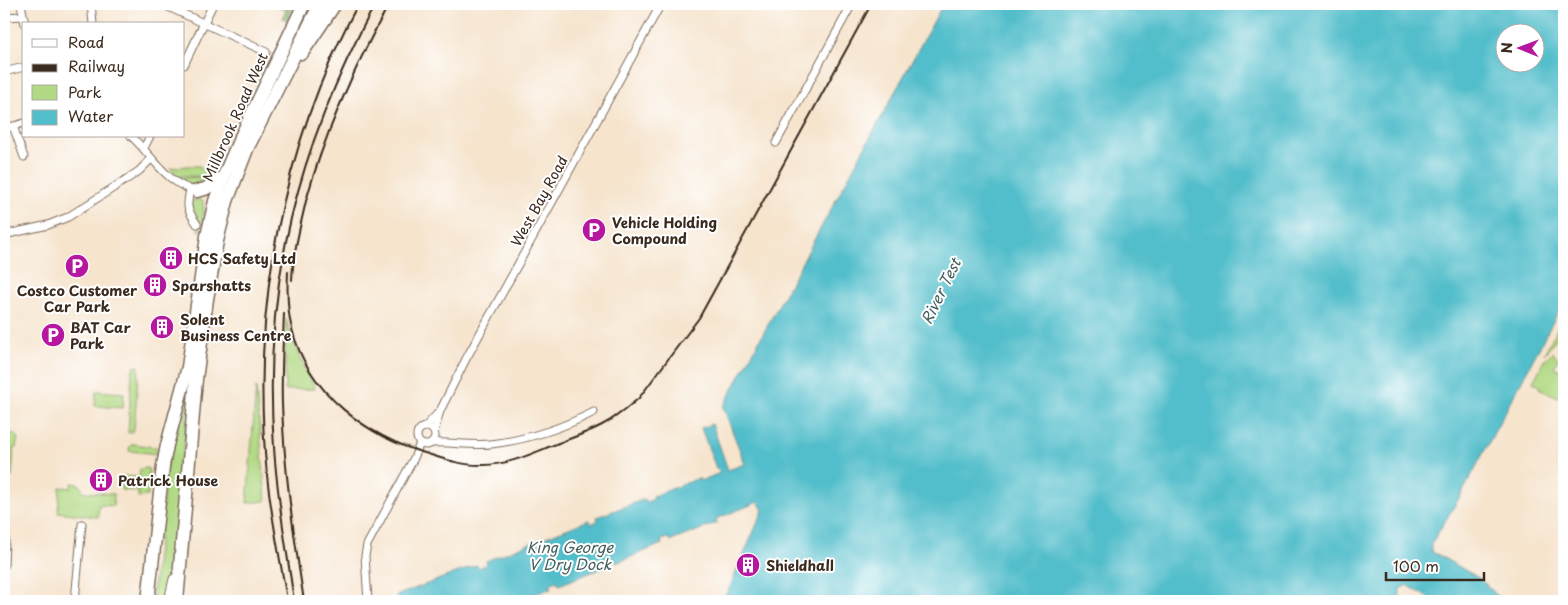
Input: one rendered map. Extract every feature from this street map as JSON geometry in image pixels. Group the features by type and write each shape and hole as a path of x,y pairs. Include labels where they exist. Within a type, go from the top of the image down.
{"highway":[{"name":"Millbrook Road West","path":"148,601 163,466 188,367 207,236 213,211 223,178 238,143 304,4"},
{"name":"Millbrook Road West","path":"177,601 196,379 217,241 227,201 247,149 320,4"},
{"path":"275,92 335,4"},
{"path":"194,190 205,189 223,178"},
{"path":"194,190 207,199 213,211"}],"street":[{"path":"4,17 24,20 21,4"},
{"path":"91,4 93,22"},
{"path":"162,4 266,52"},
{"path":"185,64 213,4"},
{"name":"West Bay Road","path":"434,433 440,411 475,342 661,4"},
{"path":"776,143 852,4"},
{"path":"4,72 22,67"},
{"path":"4,129 22,124"},
{"path":"13,126 24,157"},
{"path":"133,138 170,177 183,187 194,190 187,206 197,224"},
{"path":"144,148 149,138"},
{"path":"8,234 48,225 68,217 118,186 152,159"},
{"name":"West Bay Road","path":"425,427 440,411"},
{"path":"452,442 434,433 430,428 425,427 418,432 416,438 425,446 432,443 490,444 512,441 536,435 594,412"},
{"path":"432,443 435,437 434,433"},
{"path":"368,601 367,545 414,458 420,443"},
{"path":"4,566 6,514"},
{"path":"75,601 82,524"},
{"path":"169,601 183,545"}],"green space":[{"path":"274,4 290,4 293,8 287,20 282,18 286,10"},
{"path":"200,166 200,168 205,166 216,167 210,174 194,176 178,176 170,168"},
{"path":"209,177 210,180 194,185 187,184 178,178"},
{"path":"196,199 203,201 204,209 200,231 198,231 199,222 191,209 190,203"},
{"path":"1564,316 1560,332 1544,354"},
{"path":"286,319 299,356 315,389 285,390"},
{"path":"1552,352 1558,359 1554,367 1564,372 1564,400 1539,388 1539,385 1533,382 1546,358"},
{"path":"139,366 134,429 131,433 128,433 132,371 134,367"},
{"path":"256,387 266,501 247,503"},
{"path":"96,391 124,393 123,408 95,406"},
{"path":"186,394 189,394 172,573 167,583 166,601 152,601 167,466"},
{"path":"4,433 16,434 18,438 16,448 14,448 12,477 6,480 4,480"},
{"path":"133,444 156,447 158,454 129,451 130,446"},
{"path":"148,468 148,496 138,497 138,491 121,490 122,476 139,477 140,469"},
{"path":"72,483 79,484 84,492 114,494 113,506 99,505 98,517 58,512 60,487 71,488"}],"water":[{"path":"943,4 1564,4 1564,301 1460,497 1431,544 1431,551 1479,578 1503,601 1476,601 1467,598 1431,599 1407,585 1400,589 1400,601 721,601 728,591 763,510 758,502 716,519 717,523 671,541 669,538 661,540 662,544 616,563 614,559 605,563 607,566 559,585 557,581 550,584 551,588 516,601 394,601 398,595 477,565 479,568 487,564 486,561 533,542 535,545 542,542 541,539 589,520 590,524 598,521 597,517 645,499 646,502 654,499 653,496 699,478 700,481 720,473 716,468 701,428 712,424 728,470 745,464 723,407"}],"railway":[{"path":"286,594 267,475 263,414 263,353 268,292 277,232 291,173 309,115 331,59 358,4"},
{"path":"294,601 280,505 274,447 272,387 274,329 280,273 291,218 306,164 325,111 348,57 375,4"},
{"path":"292,280 295,250 301,221 322,150 352,76 389,4"},
{"path":"288,272 290,322 300,352 311,373 343,409 362,424 383,436 405,446 449,460 463,464 484,465 503,463 521,458 591,430 612,419 639,398 699,318 868,10"},
{"path":"284,313 283,429 290,503 304,601"}],"place":[{"name":"Vehicle Holding Compound","path":"594,230"},
{"name":"HCS Safety Ltd","path":"171,258"},
{"name":"Costco Customer Car Park","path":"77,266"},
{"name":"Sparshatts","path":"155,285"},
{"name":"Solent Business Centre","path":"162,327"},
{"name":"BAT Car Park","path":"53,335"},
{"name":"Patrick House","path":"101,480"},
{"name":"Shieldhall","path":"748,565"}],"water label":[{"name":"River Test","path":"940,291"},
{"name":"King George V Dry Dock","path":"570,554"}]}
